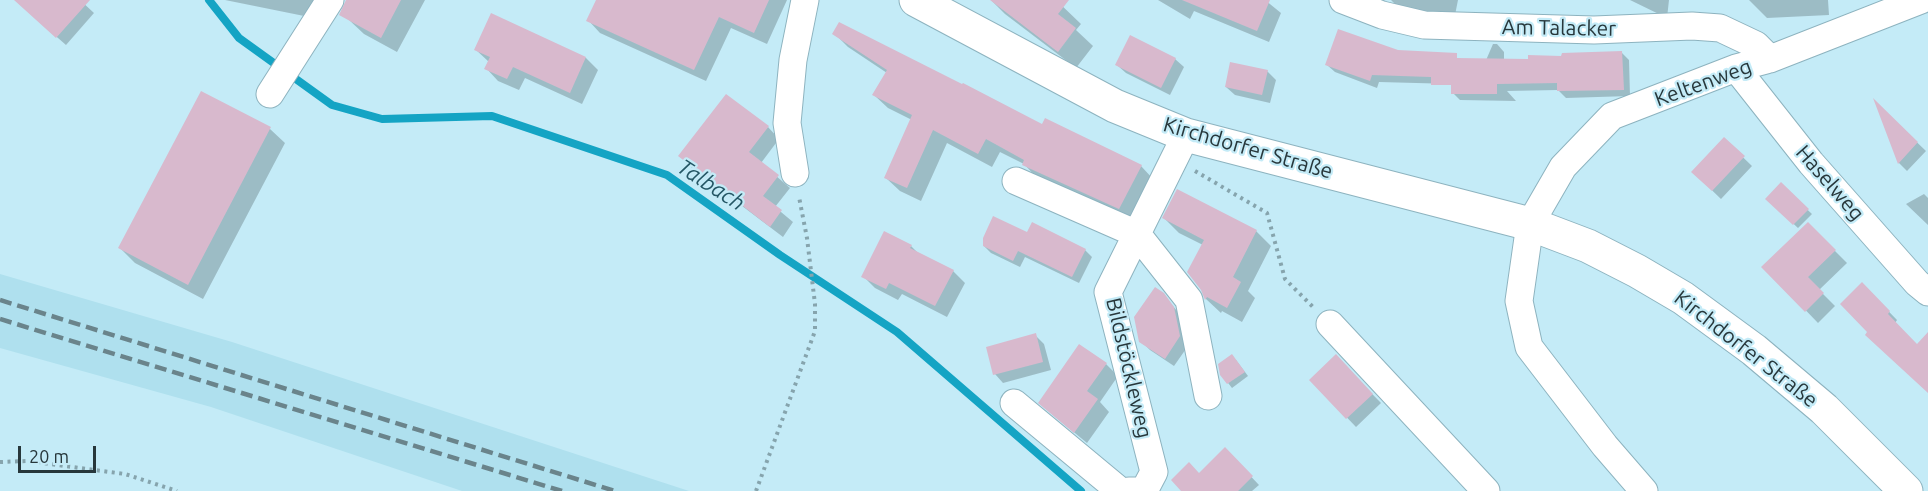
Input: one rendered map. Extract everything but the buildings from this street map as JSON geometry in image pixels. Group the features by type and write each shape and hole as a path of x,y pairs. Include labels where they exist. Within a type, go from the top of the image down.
{"main road":[{"name":"Kirchdorfer Straße","path":"916,0 1115,106 1180,147 1530,224 1588,246 1683,298 1754,350 1824,409 1906,491"}],"street":[{"path":"273,90 330,0"},
{"path":"795,173 788,123 793,60 805,0"},
{"name":"Am Talacker","path":"1343,0 1382,15 1424,25 1594,30 1692,26 1720,28 1756,45 1770,59"},
{"name":"Keltenweg","path":"1530,224 1563,167 1612,116 1736,68 1770,59 1921,0"},
{"name":"Haselweg","path":"1736,68 1811,163 1917,283 1928,292"},
{"name":"Bildstöckleweg","path":"1129,491 1144,491 1154,472 1108,292 1180,147"},
{"path":"1016,181 1137,234 1189,300 1208,396"},
{"path":"1530,224 1519,301 1529,347 1605,446 1644,491"},
{"path":"1330,324 1486,491"},
{"path":"1014,403 1120,491"}],"path":[{"path":"1180,147 1267,213 1285,279 1330,324"},
{"path":"756,491 815,331 807,238 795,173"},
{"path":"0,462 27,461 125,474 177,491"}],"shaded area":[{"path":"0,274 232,342 689,491 462,491 211,407 0,348"}],"waterway":[{"name":"Talbach","path":"209,0 239,38 332,105 382,119 492,116 667,175 780,255 897,332 1081,491"}],"railway":[{"path":"0,300 615,491"},
{"path":"0,319 562,491"}]}
